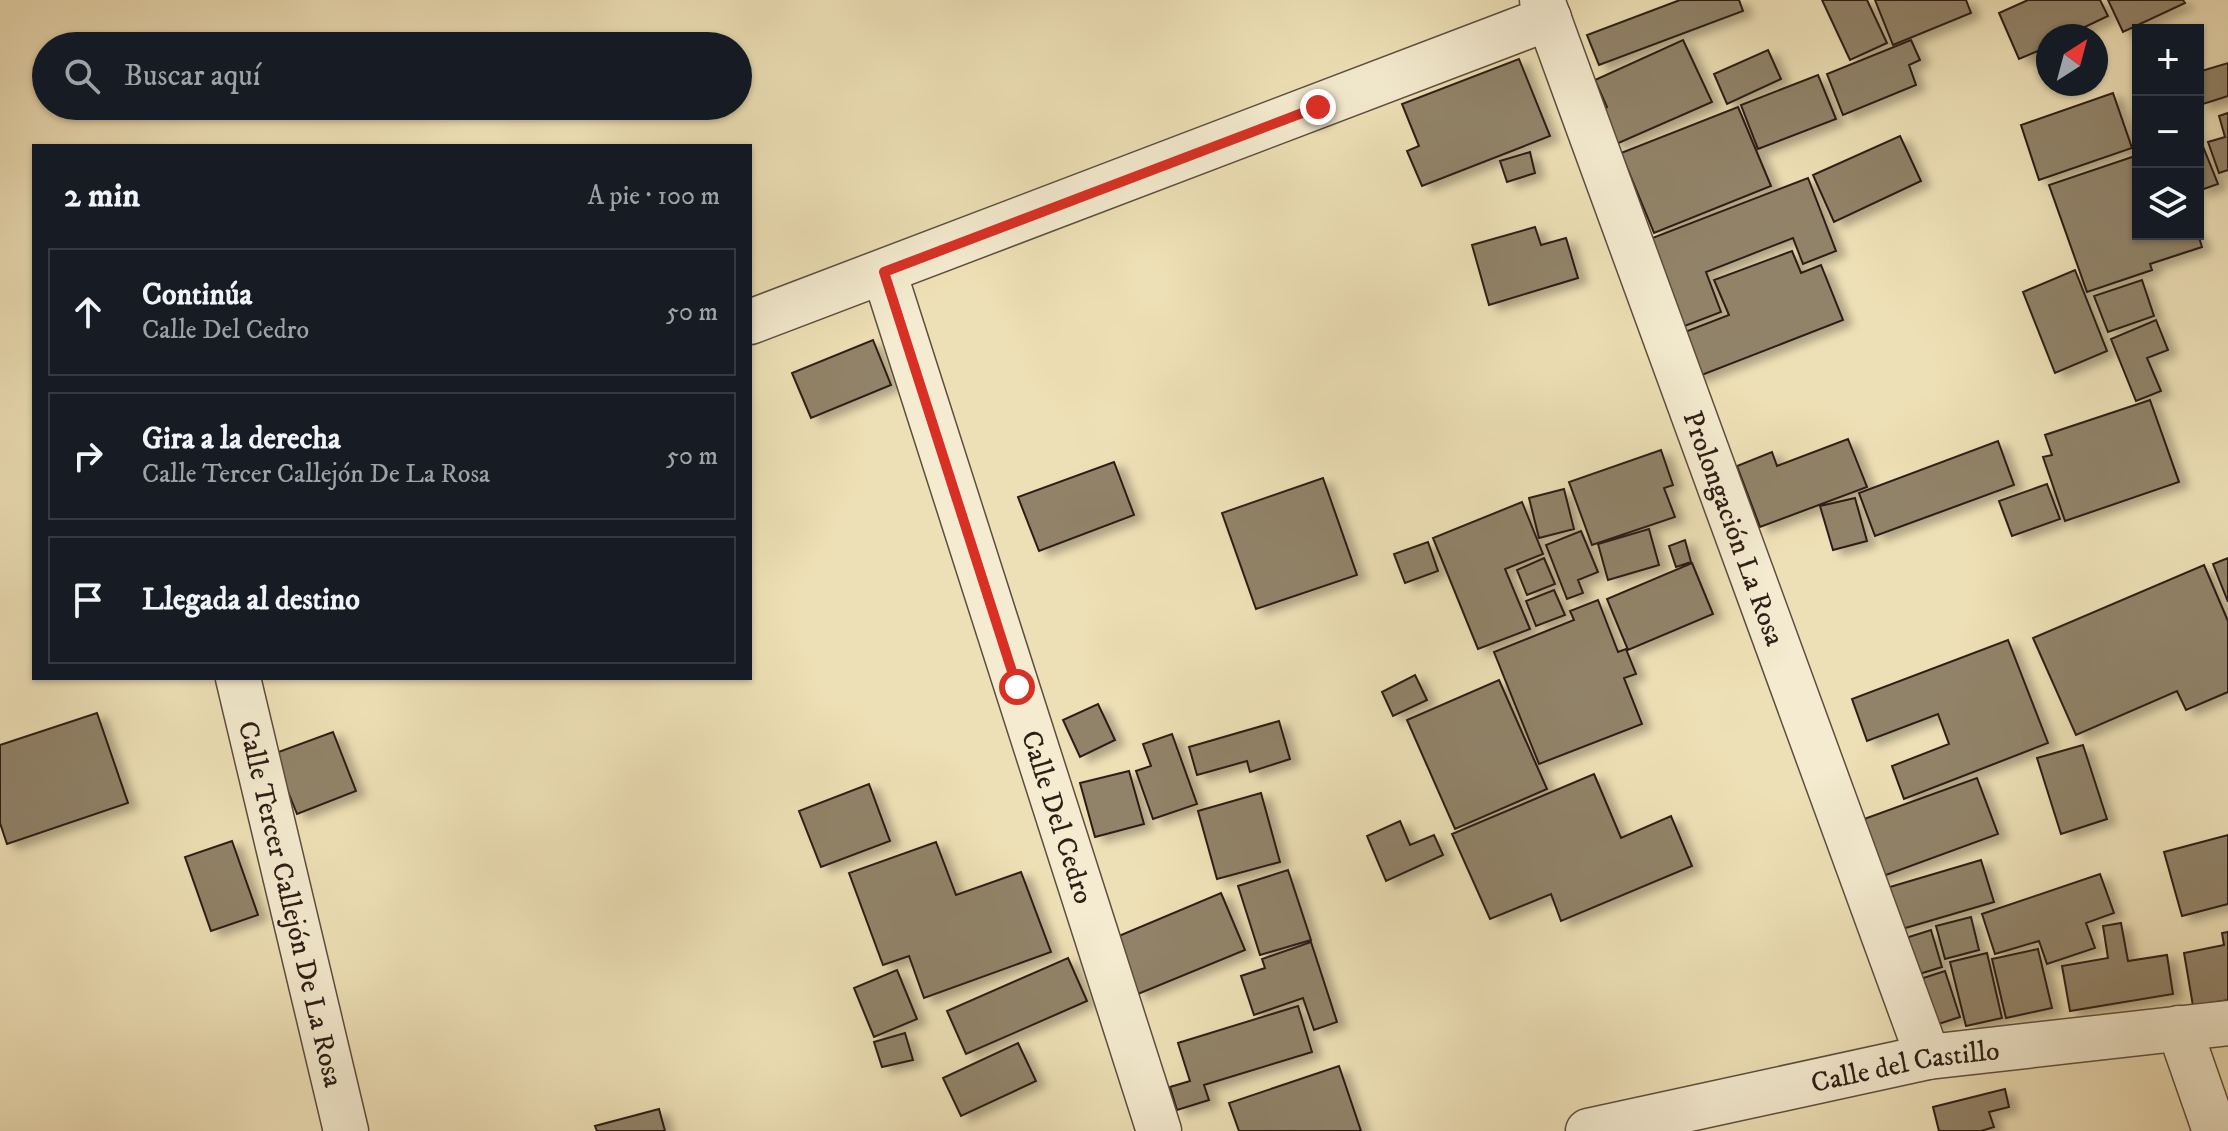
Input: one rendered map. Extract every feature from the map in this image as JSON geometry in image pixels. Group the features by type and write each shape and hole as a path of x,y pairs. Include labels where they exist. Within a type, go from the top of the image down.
{"street":[{"path":"752,321 884,272 1545,9"},
{"name":"Prolongación La Rosa","path":"1545,9 1928,1057"},
{"name":"Calle Del Cedro","path":"884,272 1159,1131"},
{"name":"Calle Tercer Callejón De La Rosa","path":"238,680 346,1131"},
{"name":"Calle del Castillo","path":"1588,1131 1928,1057 2228,1023"},
{"path":"2179,1028 2215,1131"}],"building":[{"path":"1680,0 1739,0 1743,11 1599,65 1587,35"},
{"path":"1822,0 1867,0 1887,43 1850,60"},
{"path":"1875,0 1966,0 1971,13 1893,45"},
{"path":"2028,0 2100,0 2108,16 2091,24 2036,24 2036,52 2019,59 1999,13"},
{"path":"2108,0 2183,0 2185,3 2140,24 2132,24 2132,28 2123,32"},
{"path":"1683,40 1712,102 1614,145 1599,112 1607,107 1595,80"},
{"path":"1911,40 1920,60 1909,65 1916,85 1843,115 1827,74"},
{"path":"1768,50 1781,79 1727,104 1714,74"},
{"path":"1519,59 1550,136 1422,186 1407,151 1419,146 1402,104"},
{"path":"2228,63 2228,96 2204,104 2204,70"},
{"path":"1818,75 1836,119 1758,149 1741,105"},
{"path":"2113,93 2132,148 2039,180 2021,125"},
{"path":"1738,107 1771,186 1654,233 1621,153"},
{"path":"2228,113 2228,170 2219,173 2208,142 2225,137 2219,116"},
{"path":"1900,136 1921,181 1834,222 1813,175"},
{"path":"2204,149 2218,184 2204,189"},
{"path":"1530,152 1535,173 1507,182 1500,161"},
{"path":"2132,157 2132,240 2200,240 2202,247 2150,264 2152,270 2087,292 2049,185"},
{"path":"1808,178 1836,251 1803,264 1793,238 1706,272 1721,312 1677,329 1642,242"},
{"path":"1535,227 1541,245 1566,238 1578,278 1489,305 1472,245"},
{"path":"1792,251 1801,273 1821,265 1843,320 1694,378 1677,335 1729,315 1714,280"},
{"path":"2075,270 2107,351 2055,373 2023,292"},
{"path":"2142,280 2154,316 2108,332 2094,296"},
{"path":"2156,320 2168,350 2147,358 2161,391 2136,401 2111,339"},
{"path":"873,340 891,385 811,418 792,373"},
{"path":"2150,400 2179,482 2065,521 2043,457 2052,455 2045,435"},
{"path":"1848,439 1867,487 1760,527 1737,466 1772,452 1777,466"},
{"path":"1998,441 2014,485 1875,536 1859,493"},
{"path":"1661,450 1673,485 1664,488 1675,517 1592,545 1569,482"},
{"path":"1114,462 1134,515 1039,551 1018,497"},
{"path":"1323,478 1357,575 1256,609 1222,513"},
{"path":"2047,484 2060,519 2012,536 1999,501"},
{"path":"1564,489 1574,529 1539,538 1529,498"},
{"path":"1855,498 1867,541 1833,550 1820,506"},
{"path":"1522,502 1543,554 1505,569 1530,629 1478,649 1433,538"},
{"path":"1649,529 1659,565 1608,580 1598,544"},
{"path":"1581,531 1598,572 1578,580 1583,593 1567,599 1546,545"},
{"path":"1685,540 1691,562 1676,567 1669,546"},
{"path":"1428,542 1438,571 1405,583 1394,554"},
{"path":"1544,558 1555,584 1527,595 1517,570"},
{"path":"2228,558 2228,602 2213,564"},
{"path":"1692,563 1713,614 1628,650 1607,599"},
{"path":"2204,565 2228,621 2228,692 2186,710 2177,691 2076,735 2033,638"},
{"path":"1554,590 1565,615 1536,626 1526,601"},
{"path":"1598,600 1618,652 1626,649 1636,674 1624,678 1642,724 1539,764 1494,652 1574,620 1570,611"},
{"path":"2008,640 2048,743 1904,799 1892,766 1949,744 1938,714 1867,741 1852,699"},
{"path":"1415,675 1427,700 1393,716 1382,692"},
{"path":"1499,680 1547,789 1455,829 1407,720"},
{"path":"1098,704 1115,740 1080,757 1063,720"},
{"path":"97,713 128,803 7,844 0,823 0,745"},
{"path":"1279,721 1290,759 1250,772 1247,761 1197,775 1189,747"},
{"path":"333,732 356,791 297,814 273,754"},
{"path":"1172,734 1197,804 1153,819 1136,771 1151,766 1143,744"},
{"path":"2083,745 2107,819 2061,834 2037,758"},
{"path":"1129,771 1144,824 1095,837 1080,783"},
{"path":"1594,774 1621,838 1671,816 1692,866 1561,921 1551,894 1490,919 1452,834"},
{"path":"1977,778 1998,834 1875,879 1853,823"},
{"path":"869,784 890,841 821,867 799,811"},
{"path":"1261,793 1280,862 1217,879 1198,811"},
{"path":"1400,821 1410,845 1434,835 1443,855 1386,881 1367,836"},
{"path":"2228,835 2228,904 2182,916 2164,852"},
{"path":"232,841 258,915 211,931 185,857"},
{"path":"936,842 956,895 1021,872 1051,952 924,998 909,956 883,965 849,873"},
{"path":"1981,860 1994,902 1885,934 1873,892"},
{"path":"1288,870 1311,940 1260,955 1238,886"},
{"path":"2100,874 2114,913 2086,923 2095,948 2047,964 2039,941 1995,954 1982,914"},
{"path":"1221,893 1245,950 1138,994 1114,938"},
{"path":"1971,917 1979,950 1945,959 1936,926"},
{"path":"2121,923 2128,961 2167,955 2173,994 2070,1011 2062,966 2108,958 2103,926"},
{"path":"1931,930 1942,967 1903,979 1893,942"},
{"path":"2228,932 2228,1000 2193,1006 2184,953 2224,945 2222,933"},
{"path":"1311,942 1337,1022 1314,1030 1303,998 1254,1015 1241,976 1265,968 1262,959"},
{"path":"2038,949 2052,1008 2006,1018 1992,959"},
{"path":"1987,953 2002,1018 1966,1026 1950,962"},
{"path":"1068,958 1087,1001 966,1054 947,1011"},
{"path":"897,970 917,1019 874,1037 854,988"},
{"path":"1945,971 1960,1017 1923,1029 1908,983"},
{"path":"1298,1006 1312,1052 1204,1085 1209,1100 1177,1110 1170,1087 1190,1081 1178,1043"},
{"path":"905,1033 913,1060 882,1067 874,1042"},
{"path":"1018,1043 1036,1081 961,1116 943,1078"},
{"path":"1339,1066 1361,1131 1239,1131 1229,1103"},
{"path":"2005,1089 2009,1107 1989,1112 1994,1127 1981,1131 1939,1131 1933,1107"},
{"path":"659,1109 665,1131 597,1131 595,1126"}],"route":[{"path":"1017,687 884,272 1318,107"}]}
